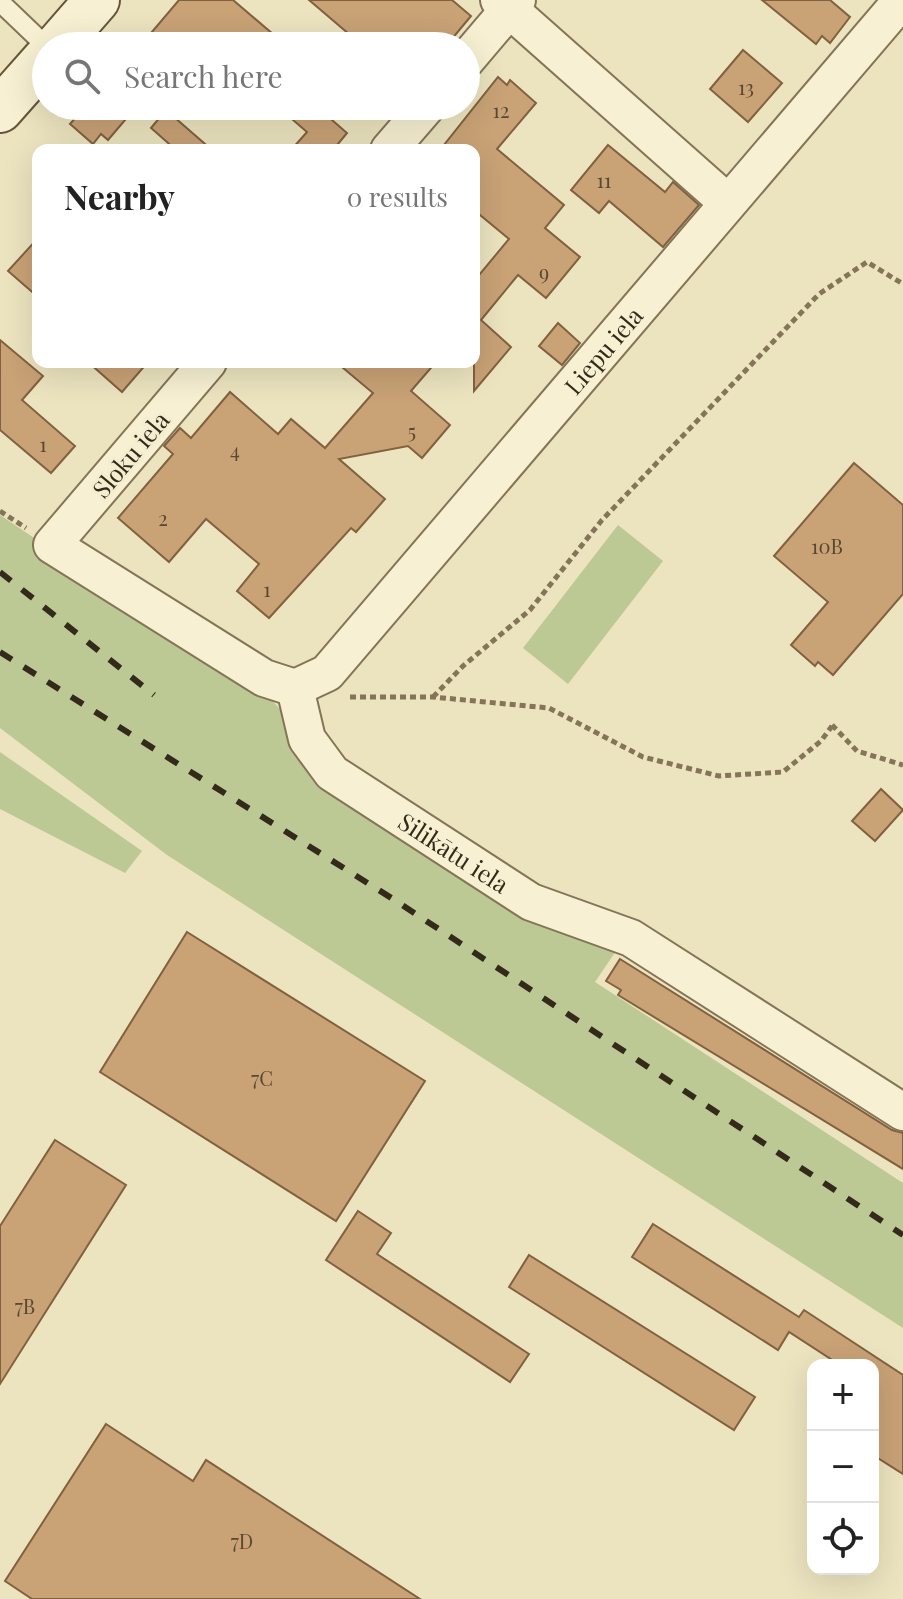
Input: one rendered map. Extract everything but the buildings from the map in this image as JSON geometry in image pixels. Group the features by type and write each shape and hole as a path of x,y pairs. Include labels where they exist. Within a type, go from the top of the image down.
{"street":[{"path":"69,32 97,0"},
{"name":"Liepu iela","path":"310,681 902,0"},
{"path":"480,41 508,3 728,203"},
{"path":"0,110 32,74"},
{"path":"394,144 415,120"},
{"name":"Sloku iela","path":"203,368 52,545 264,678 310,681"},
{"name":"Silikātu iela","path":"310,681 307,739 332,773 531,902 631,938 903,1112"}],"lane":[{"path":"0,2 32,33"}],"path":[{"path":"433,697 463,666 530,610 602,520 819,294 867,262 903,284"},
{"path":"310,681 334,697 433,697 549,708 643,757 719,776 783,772 821,741 832,725 857,751 901,765"}],"green space":[{"path":"0,515 266,694 291,721 323,777 616,951 595,982 903,1183 903,1328 167,855 0,728"},
{"path":"618,525 663,561 568,684 523,648"},
{"path":"0,752 142,851 125,873 0,809"}],"railway":[{"path":"0,572 154,695"},
{"path":"0,652 393,899 903,1235"}]}
